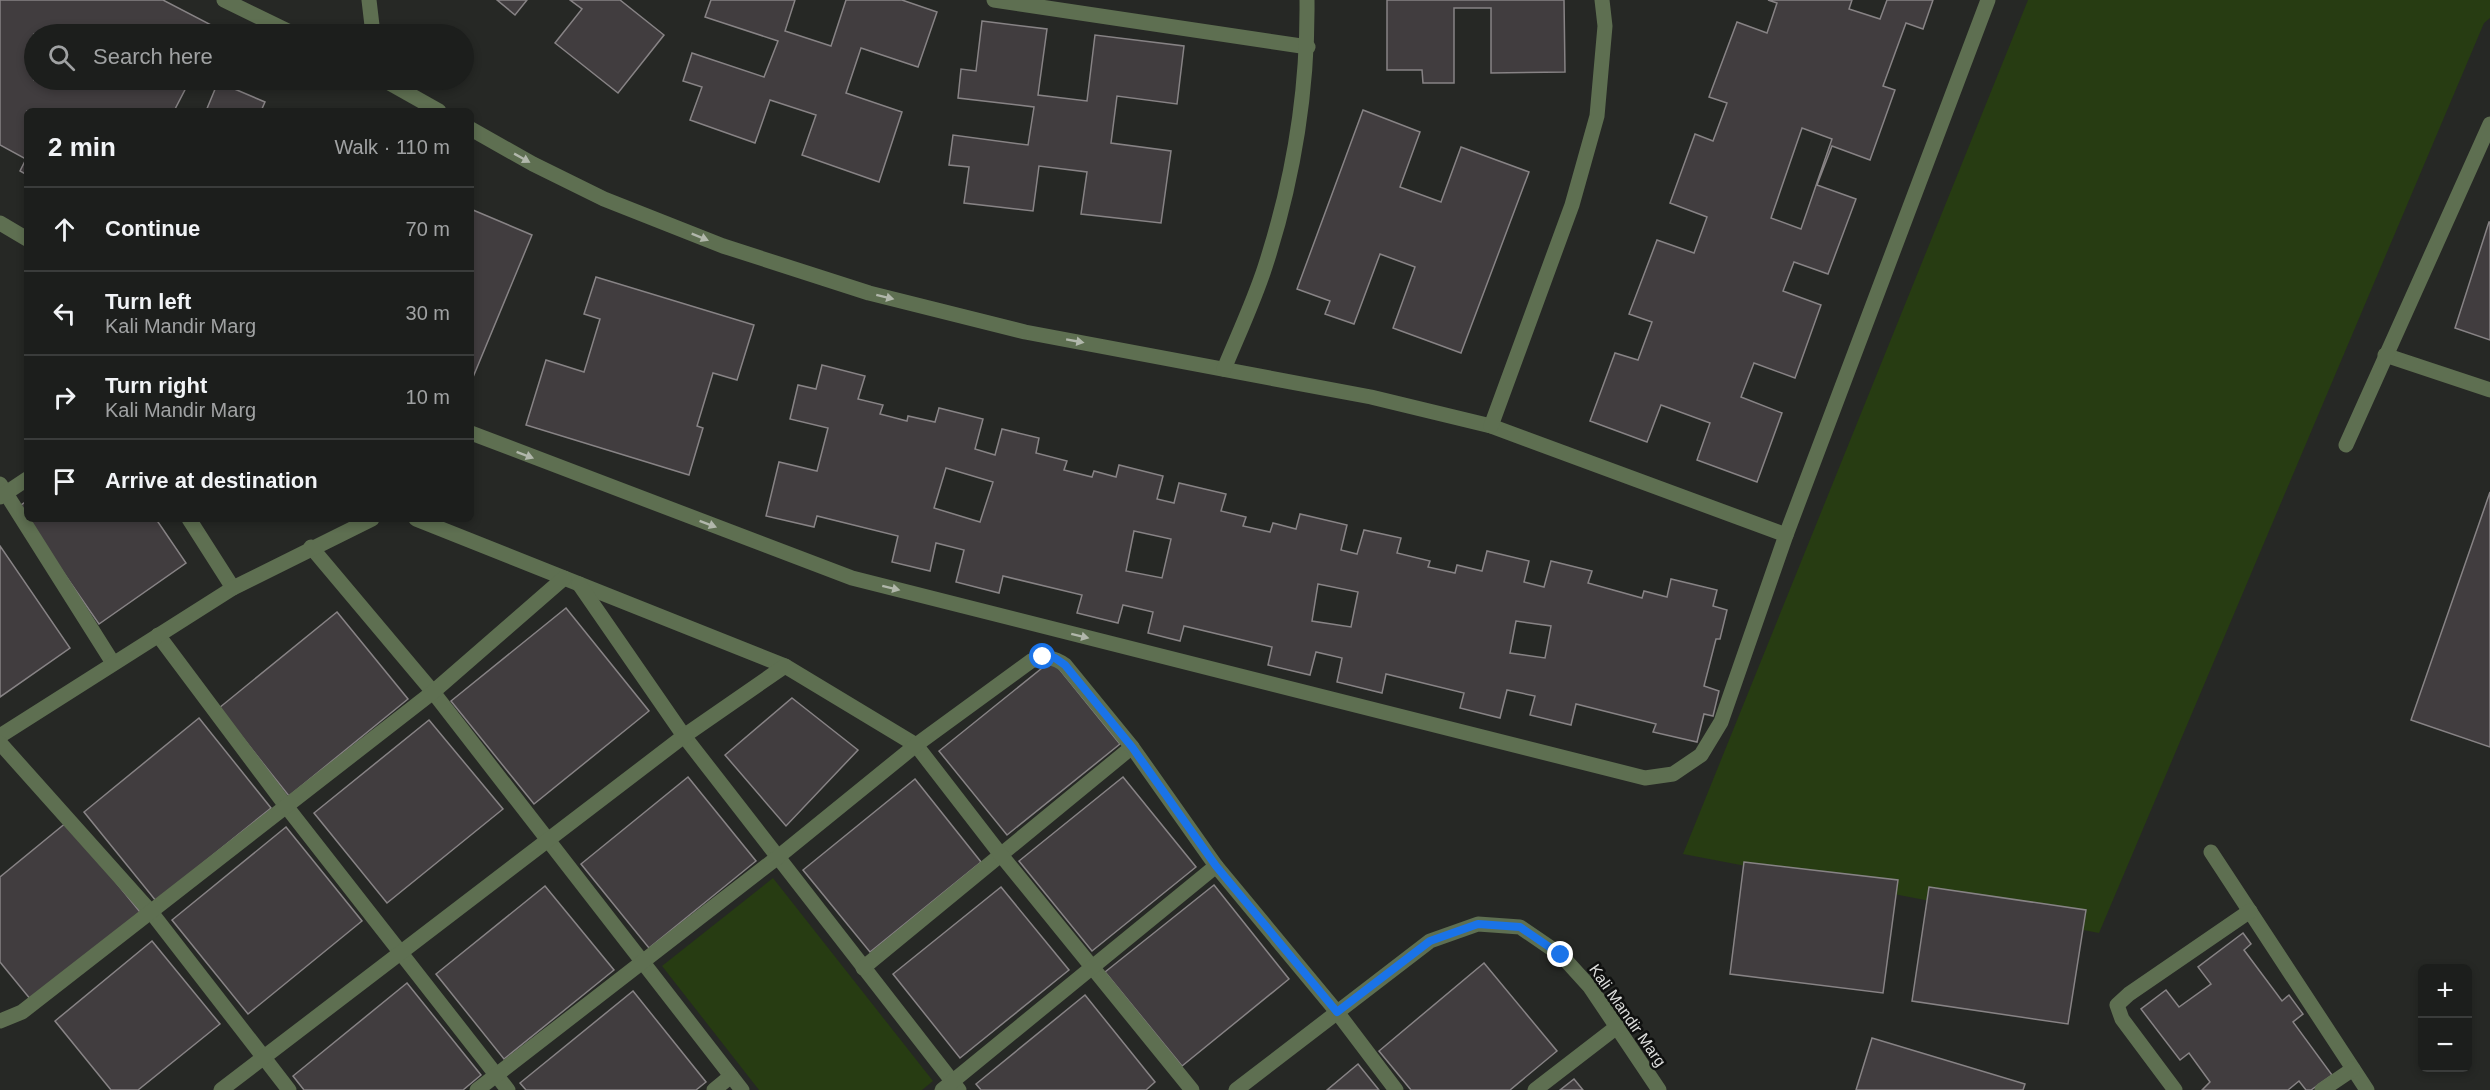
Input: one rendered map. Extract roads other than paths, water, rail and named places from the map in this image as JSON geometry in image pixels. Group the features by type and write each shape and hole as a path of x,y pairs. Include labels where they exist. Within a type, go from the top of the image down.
{"street":[{"path":"224,0 273,24"},
{"path":"369,0 372,24"},
{"path":"994,0 1308,47"},
{"path":"1224,369 1265,267 1286,187 1299,122 1308,47 1307,0"},
{"path":"1491,426 1572,205 1598,116 1605,26 1602,0"},
{"path":"474,434 852,578 1645,778 1673,774 1701,755 1721,722 1786,535 1988,0"},
{"path":"402,90 435,108"},
{"path":"2346,445 2490,124"},
{"path":"474,131 533,164 604,199 723,246 846,286 1025,332 1371,397 1491,426 1786,535"},
{"path":"0,223 24,237"},
{"path":"2385,355 2490,390"},
{"path":"24,480 2,491 113,663"},
{"path":"191,522 233,588"},
{"path":"0,736 233,588 311,547 365,522"},
{"path":"424,522 785,666 916,745 1001,855 1192,1090"},
{"path":"311,547 433,692 742,1090"},
{"path":"0,1021 22,1012 433,692 564,578"},
{"path":"579,584 684,736 863,968 951,1087 1091,966 1216,866"},
{"path":"158,635 286,806 508,1090"},
{"path":"477,1090 778,857 916,745 1031,661 1043,657 1055,658 1065,665 1132,747 1216,866 1337,1012 1396,1090"},
{"path":"220,1090 684,736 785,666"},
{"path":"0,743 151,912 289,1090"},
{"path":"863,968 1132,747"},
{"path":"2211,852 2367,1090"},
{"path":"2175,1090 2122,1019 2117,1005 2129,994 2250,911"},
{"name":"Kali Mandir Marg","path":"1236,1090 1430,941 1478,924 1520,927 1561,955 1590,987 1659,1090"},
{"path":"1535,1090 1618,1026"},
{"path":"2322,1090 2353,1069"},
{"path":"714,1090 731,1076"}]}
